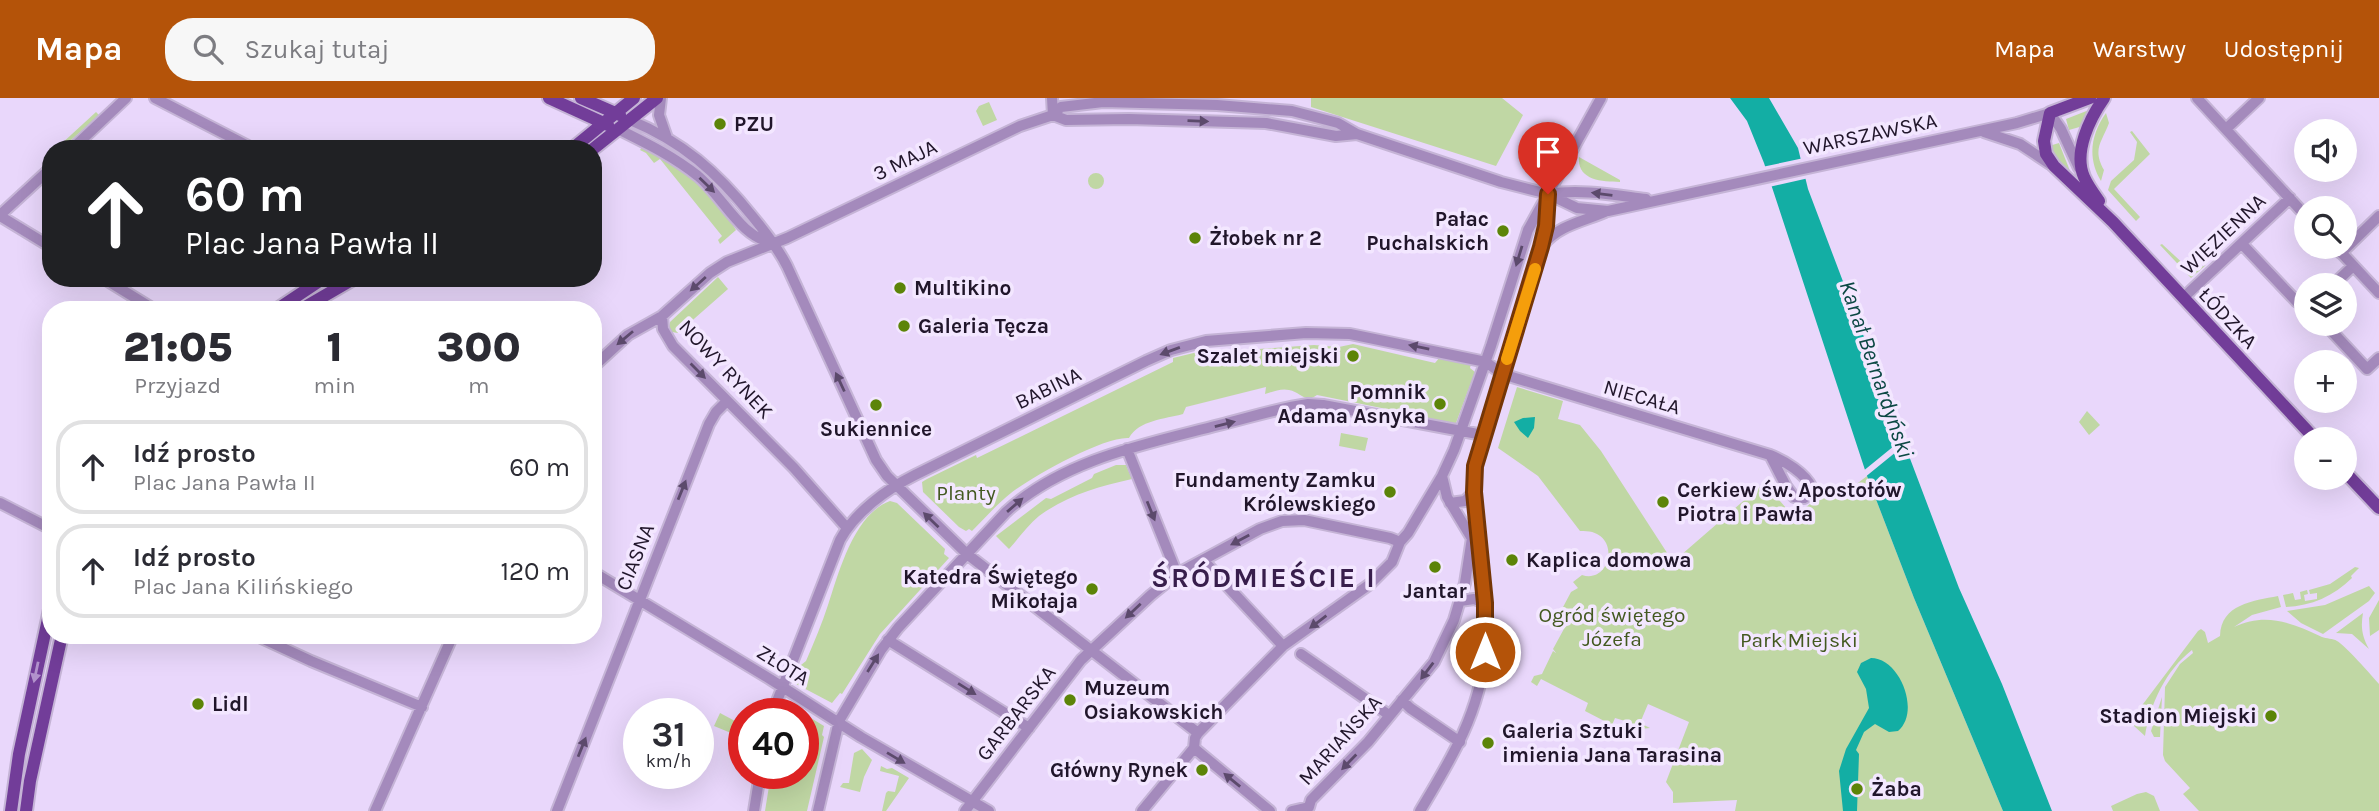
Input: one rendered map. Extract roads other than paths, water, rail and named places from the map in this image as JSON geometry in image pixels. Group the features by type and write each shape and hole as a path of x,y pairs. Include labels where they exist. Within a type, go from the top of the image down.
{"main road":[{"path":"549,98 618,130"},
{"path":"581,98 630,120"},
{"path":"583,140 634,98"},
{"path":"602,142 659,98"},
{"name":"WARSZAWSKA","path":"2050,113 2090,98"},
{"path":"2083,175 2084,140 2090,121 2104,98"},
{"path":"2050,113 2044,141 2046,154 2054,166"},
{"name":"ŁÓDZKA","path":"2054,166 2113,222 2304,427"},
{"name":"ŁÓDZKA","path":"2083,175 2113,222"},
{"path":"290,301 310,287"},
{"path":"315,301 340,287"},
{"path":"2357,484 2379,508"},
{"path":"11,811 19,754 43,644"},
{"path":"26,811 32,771 60,644"}],"street":[{"path":"82,140 126,98"},
{"path":"155,98 237,140"},
{"path":"659,98 659,115 667,138"},
{"path":"1052,98 1053,115"},
{"path":"1142,811 1194,748 1198,733 1283,646 1370,584 1392,562 1399,542 1408,533 1442,476 1486,362 1528,230 1601,98"},
{"path":"2197,98 2294,202"},
{"path":"2226,128 2259,98"},
{"name":"3 MAJA","path":"774,243 1020,126 1053,115 1061,107 1088,102 1217,105 1292,111 1338,123 1357,134 1501,182 1548,194"},
{"path":"2050,113 2061,129 2083,175"},
{"name":"WARSZAWSKA","path":"1548,194 1577,208 1608,211 2050,113"},
{"name":"3 MAJA","path":"1053,115 1066,120 1153,119 1266,123 1336,136 1357,134"},
{"path":"630,120 667,138 718,175 774,243 883,472 967,554 1198,733"},
{"path":"618,130 650,144 685,166 717,194 745,231 758,240 774,243"},
{"path":"1977,131 2020,144 2054,166"},
{"path":"42,177 0,216 42,242"},
{"name":"WARSZAWSKA","path":"1548,194 1582,191 1657,201"},
{"path":"1420,811 1460,742 1475,705 1482,677 1486,640 1485,603 1474,492 1475,466 1541,247 1546,226 1548,194"},
{"name":"WIĘZIENNA","path":"2183,298 2290,198"},
{"path":"1541,247 1564,228 1608,211"},
{"path":"2357,235 2379,216"},
{"path":"739,257 745,231"},
{"name":"NOWY RYNEK","path":"774,243 717,268 662,316 663,329 668,340 794,468 847,528"},
{"path":"2242,244 2294,299"},
{"path":"2347,259 2379,293"},
{"path":"2346,273 2353,266"},
{"path":"118,287 140,301"},
{"path":"602,359 635,330 662,316"},
{"name":"BABINA","path":"779,698 847,528 896,485 1146,361 1171,350 1206,341 1306,333 1350,334 1486,362"},
{"path":"2336,336 2367,369 2379,358"},
{"path":"1486,362 1502,374"},
{"name":"NIECAŁA","path":"1502,374 1770,455"},
{"name":"CIASNA","path":"557,811 709,424 727,401"},
{"path":"818,811 839,721 888,640 1006,512 1034,490 1083,465 1127,449 1308,404 1483,435"},
{"path":"1127,449 1177,574"},
{"path":"1442,476 1450,503 1480,554"},
{"path":"1450,503 1465,501 1474,492"},
{"path":"0,503 42,525"},
{"name":"GARBARSKA","path":"965,811 1081,660 1177,574 1270,524 1293,519 1328,524 1399,542"},
{"name":"MARIAŃSKA","path":"1310,809 1311,800 1363,748 1434,662 1450,630 1460,601 1472,538"},
{"path":"1203,560 1283,646"},
{"name":"ZŁOTA","path":"602,578 907,764 989,811"},
{"path":"1460,601 1474,598 1485,603"},
{"path":"888,640 1029,728"},
{"path":"274,644 422,706"},
{"path":"375,811 449,644"},
{"path":"1301,654 1389,715"},
{"path":"1402,700 1460,742"},
{"path":"1194,748 1270,811"},
{"path":"754,811 758,789"},
{"path":"1292,811 1310,809"}],"place":[{"name":"PZU","path":"720,124"},
{"name":"Pałac Puchalskich","path":"1503,231"},
{"name":"Żłobek nr 2","path":"1195,238"},
{"name":"Multikino","path":"900,288"},
{"name":"Galeria Tęcza","path":"904,326"},
{"name":"Szalet miejski","path":"1353,356"},
{"name":"Pomnik Adama Asnyka","path":"1440,404"},
{"name":"Sukiennice","path":"876,405"},
{"name":"Fundamenty Zamku Królewskiego","path":"1390,492"},
{"name":"Cerkiew św. Apostołów Piotra i Pawła","path":"1663,502"},
{"name":"Kaplica domowa","path":"1512,560"},
{"name":"Jantar","path":"1435,567"},
{"name":"Katedra Świętego Mikołaja","path":"1092,589"},
{"name":"Muzeum Osiakowskich","path":"1070,700"},
{"name":"Lidl","path":"198,704"},
{"name":"Stadion Miejski","path":"2271,716"},
{"name":"Galeria Sztuki imienia Jana Tarasina","path":"1488,743"},
{"name":"Główny Rynek","path":"1202,770"},
{"name":"Żaba","path":"1857,789"}],"district":[{"name":"ŚRÓDMIEŚCIE I","path":"1264,577"}],"water label":[{"name":"Kanał Bernardyński","path":"1877,369"}],"park label":[{"name":"Planty","path":"966,493"},
{"name":"Ogród świętego Józefa","path":"1612,627"},
{"name":"Park Miejski","path":"1799,640"}]}
